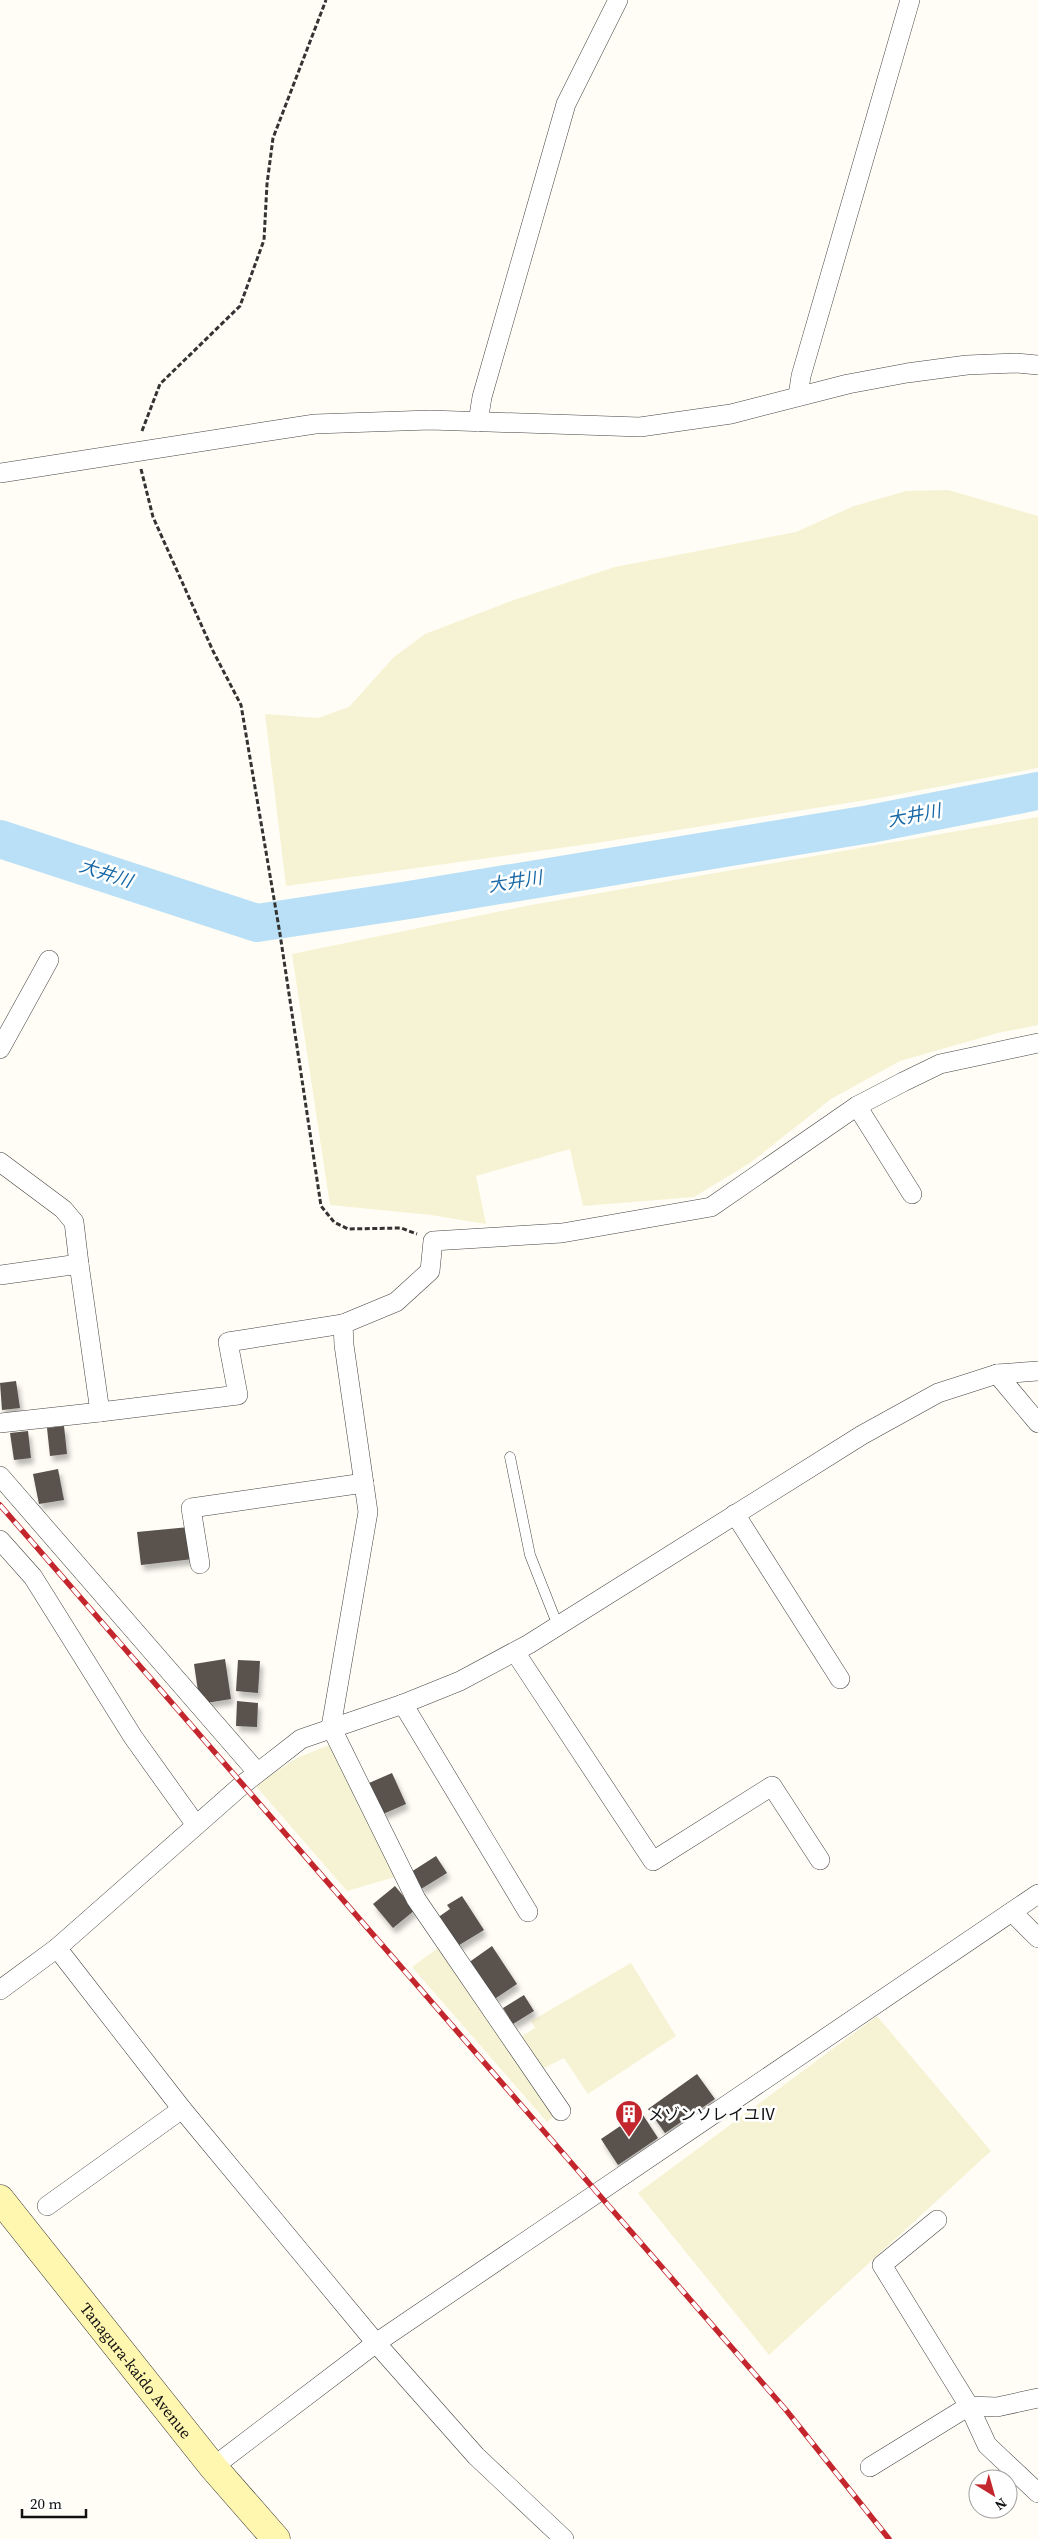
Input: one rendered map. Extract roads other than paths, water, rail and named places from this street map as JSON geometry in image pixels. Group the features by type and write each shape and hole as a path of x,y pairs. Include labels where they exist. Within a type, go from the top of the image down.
{"street":[{"path":"478,422 485,388 566,104 618,0"},
{"path":"798,396 800,376 910,0"},
{"path":"0,473 139,453 315,424 430,420 640,427 731,414 798,396 907,373 967,365 1016,363 1038,365"},
{"path":"0,1049 49,960"},
{"path":"0,1423 238,1395 228,1342 344,1324 396,1302 430,1271 433,1241 562,1233 711,1207 857,1106 940,1064 1038,1043"},
{"path":"857,1106 912,1194"},
{"path":"0,1162 63,1209 74,1222 100,1412"},
{"path":"0,1274 79,1264"},
{"path":"344,1324 344,1345 368,1512 331,1727 416,1899 561,2111"},
{"path":"0,1990 57,1948 196,1825 301,1738 403,1704 460,1681 515,1652 862,1435 930,1398 997,1374 1038,1372"},
{"path":"997,1374 1038,1423"},
{"path":"0,1476 258,1772"},
{"path":"200,1564 191,1508 364,1483"},
{"path":"735,1514 840,1679"},
{"path":"0,1540 33,1577 133,1737 196,1825"},
{"path":"515,1652 653,1861 772,1786 820,1860"},
{"path":"403,1704 528,1912"},
{"path":"213,2467 376,2343 1038,1894"},
{"path":"1012,1912 1038,1938"},
{"path":"57,1948 182,2109 376,2343 476,2456 564,2539"},
{"path":"47,2206 182,2109"},
{"name":"Tanagura-kaido Avenue","path":"0,2199 213,2467 276,2539"},
{"path":"937,2220 882,2265 969,2406 988,2445 1038,2494"},
{"path":"870,2467 969,2406 997,2407 1038,2398"}],"lane":[{"path":"510,1457 530,1555 558,1626"}],"waterway":[{"name":"大井川","path":"0,839 257,923 409,900 870,824 1038,791"}],"railway":[{"path":"0,1505 786,2410 889,2539"}],"place":[{"name":"メゾンソレイユⅣ","path":"629,2138"}]}
